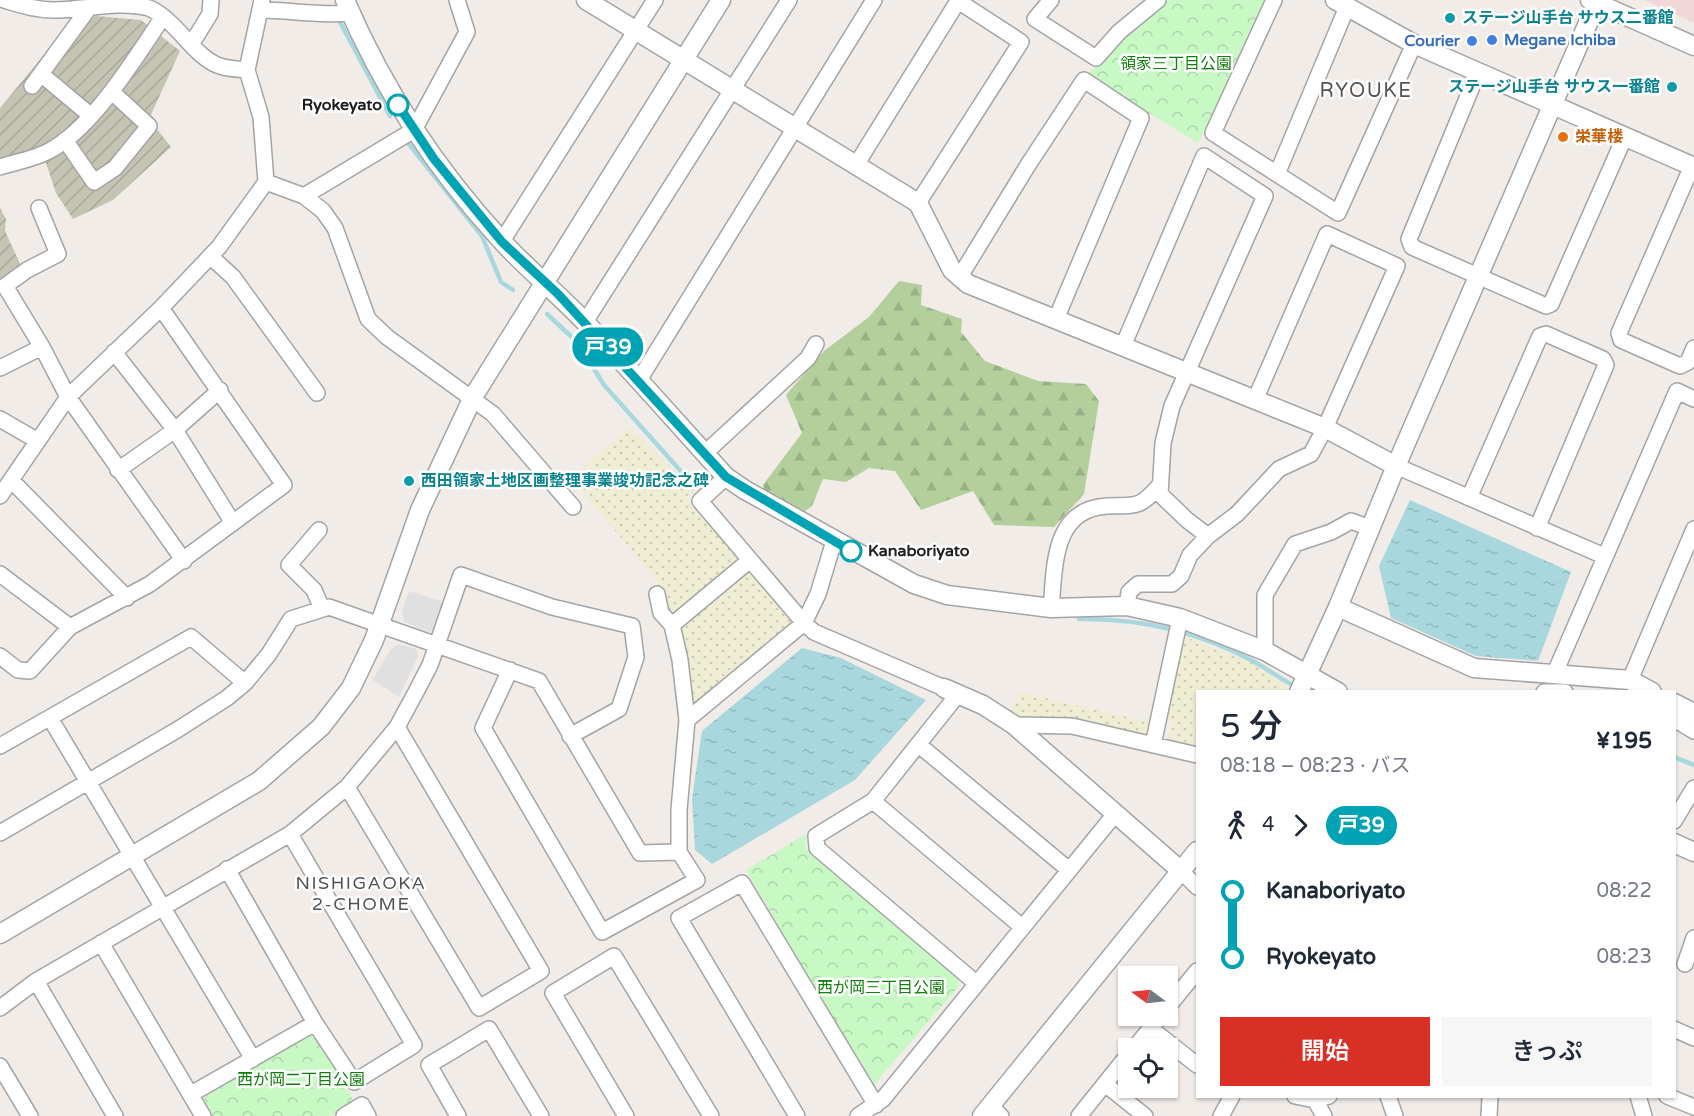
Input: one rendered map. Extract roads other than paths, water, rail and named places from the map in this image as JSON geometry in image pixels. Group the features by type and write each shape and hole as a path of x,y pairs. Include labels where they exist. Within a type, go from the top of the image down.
{"street":[{"path":"4,0 30,8 55,10 129,2 149,8 163,17 206,58 219,66 248,70"},
{"path":"192,43 210,14 211,0"},
{"path":"304,196 414,130 467,32 457,0"},
{"path":"586,0 918,203 952,270 959,278 979,289 1325,428 1396,466 1604,556"},
{"path":"502,242 655,0"},
{"path":"0,934 259,781 321,727 351,688 380,624 420,510 472,397 721,0"},
{"path":"585,322 789,0"},
{"path":"639,380 874,0"},
{"path":"1051,0 1035,20 1096,58 1119,32 1158,0"},
{"path":"1274,0 1213,133 1338,213 1414,44"},
{"path":"856,165 958,1 1021,42 918,203"},
{"path":"1302,683 1338,607 1595,1 1694,46"},
{"path":"1277,174 1341,4 1414,44 1693,166 1619,333 1621,340 1680,366 1688,362 1694,348"},
{"path":"90,115 36,80 91,5"},
{"path":"0,496 68,397 161,308 210,256 266,182 261,117 248,70 261,5 334,15 348,7 385,84 414,130 467,202 502,242 585,322 726,477 834,541 914,584 947,596 1052,609 1127,606 1180,618 1264,651 1302,683 1330,690"},
{"path":"0,167 48,152 65,140 112,92 163,17"},
{"path":"1478,72 1409,239 1412,247 1478,277 1546,306 1551,304 1625,136"},
{"path":"959,278 1028,165 1084,81 1141,118 1056,320"},
{"path":"65,140 94,182 115,168 150,126 112,92"},
{"path":"1123,346 1204,156 1264,196 1168,418 1162,443 1160,494 1168,504 1208,536"},
{"path":"266,182 304,196 323,211 335,228 368,319 387,337 493,414 573,507"},
{"path":"39,208 58,254 2,287 42,347 68,397 184,561"},
{"path":"1127,606 1129,592 1138,584 1172,584 1181,576 1190,555 1208,536 1237,514 1279,469 1311,454 1325,428 1397,266 1327,234 1255,400"},
{"path":"210,256 233,277 317,393"},
{"path":"0,656 18,670 30,671 70,627 127,598 184,561 284,485 161,308"},
{"path":"1469,498 1540,336 1546,334 1603,359 1606,365 1537,528"},
{"path":"705,453 808,358 816,344"},
{"path":"0,368 42,347"},
{"path":"114,352 175,430 233,523"},
{"path":"118,470 175,430 220,390"},
{"path":"1554,675 1677,391 1694,399"},
{"path":"0,419 38,441"},
{"path":"726,477 699,501 814,632 951,691 1014,725 1196,886"},
{"path":"11,480 127,598"},
{"path":"1052,609 1056,555 1064,533 1075,515 1092,507 1136,507 1146,501 1159,486"},
{"path":"1264,651 1265,595 1295,544 1331,532 1351,521 1370,528"},
{"path":"1630,680 1694,529"},
{"path":"319,530 289,565 314,590 322,609"},
{"path":"687,720 804,623 818,594 834,541"},
{"path":"672,625 750,560"},
{"path":"0,574 70,627"},
{"path":"0,1008 36,981 290,834 347,787 397,727 430,665 461,575 552,607 632,627 636,657 619,709 570,736"},
{"path":"510,670 483,728 602,932 697,880 679,852 679,810 687,720 680,660 672,625 661,613 657,594"},
{"path":"0,833 177,730 226,698 245,683 269,654 291,619 329,607 539,681 640,853 679,852"},
{"path":"1338,607 1474,668 1630,680 1648,690"},
{"path":"1153,745 1180,618"},
{"path":"0,746 191,636 245,683"},
{"path":"951,691 920,746 873,801 816,836 817,848 976,984"},
{"path":"1676,704 1694,717"},
{"path":"1676,719 1694,717"},
{"path":"50,718 253,1059"},
{"path":"1014,725 1072,726 1196,755"},
{"path":"347,787 478,1008 541,971 397,727"},
{"path":"920,746 1069,870"},
{"path":"1676,818 1694,788"},
{"path":"873,801 1022,927"},
{"path":"858,1116 876,1105 1115,814"},
{"path":"227,869 315,1023 354,1082 414,1045 290,834"},
{"path":"1676,844 1694,852"},
{"path":"991,1113 1196,852"},
{"path":"796,1116 679,918 742,882 876,1105"},
{"path":"1684,964 1694,938"},
{"path":"101,943 203,1116"},
{"path":"626,1116 553,993 614,956 711,1116"},
{"path":"1178,996 1196,976"},
{"path":"36,981 115,1116"},
{"path":"191,1094 315,1023"},
{"path":"1142,1038 1150,1028 1196,1064"},
{"path":"458,1116 429,1065 489,1029 541,1116"},
{"path":"1676,1030 1694,1038"},
{"path":"0,1066 30,1116"},
{"path":"1078,1116 1118,1067"},
{"path":"1104,1084 1145,1116"},
{"path":"1221,1116 1231,1098"},
{"path":"1322,1098 1324,1116"},
{"path":"1389,1098 1395,1116"},
{"path":"1489,1116 1490,1098"},
{"path":"1639,1098 1644,1116"},
{"path":"1673,1098 1694,1107"},
{"path":"344,1116 362,1105 368,1116"}],"water":[{"path":"1410,500 1571,572 1538,661 1476,656 1391,618 1379,566"},
{"path":"802,648 841,658 926,700 855,780 712,864 695,850 692,799 702,731"}],"waterway":[{"path":"340,22 390,116"},
{"path":"408,143 482,236 501,282 513,290"},
{"path":"547,314 578,343 604,385 694,486"},
{"path":"1079,619 1147,624 1190,635 1233,651 1296,687"},
{"path":"1676,758 1694,765"}],"place":[{"name":"ステージ山手台 サウス二番館","path":"1450,18"},
{"name":"Megane Ichiba","path":"1492,40"},
{"name":"Courier","path":"1472,41"},
{"name":"ステージ山手台 サウス一番館","path":"1672,87"},
{"name":"Ryokeyato","path":"398,105"},
{"name":"栄華楼","path":"1563,137"},
{"name":"西田領家土地区画整理事業竣功記念之碑","path":"409,481"},
{"name":"Kanaboriyato","path":"851,551"}],"district":[{"name":"RYOUKE","path":"1366,91"},
{"name":"NISHIGAOKA 2-CHOME","path":"361,893"}],"park label":[{"name":"領家三丁目公園","path":"1176,64"},
{"name":"西が岡三丁目公園","path":"881,988"},
{"name":"西が岡二丁目公園","path":"301,1080"}]}
